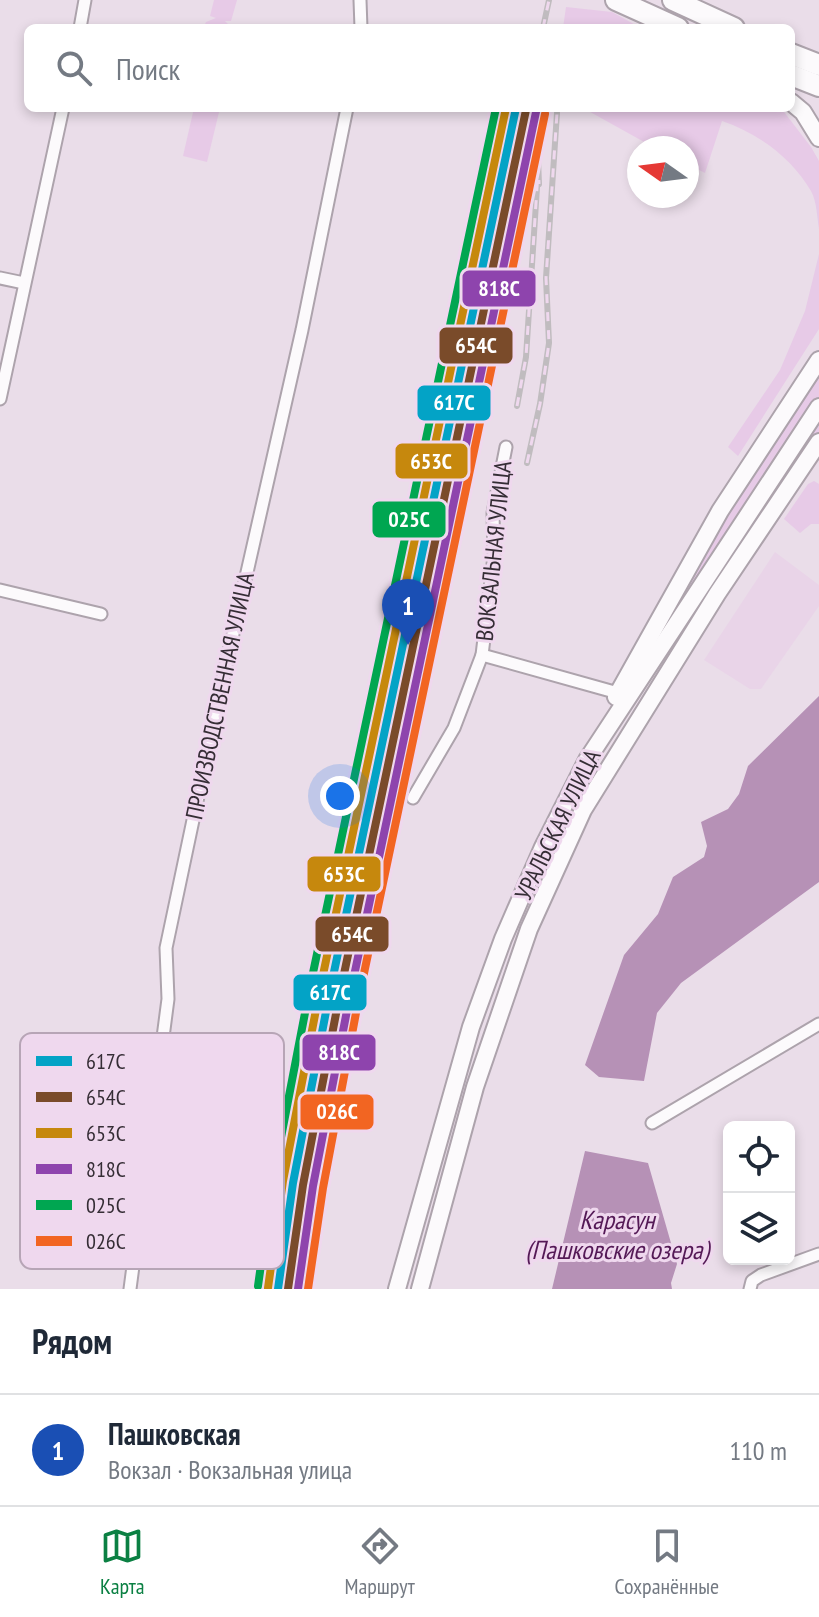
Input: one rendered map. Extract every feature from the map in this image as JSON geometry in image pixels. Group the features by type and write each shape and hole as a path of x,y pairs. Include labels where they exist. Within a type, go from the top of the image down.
{"highway":[{"path":"616,0 659,22"},
{"path":"673,0 725,24"},
{"path":"795,56 819,65"},
{"path":"795,77 819,86"}],"main road":[{"path":"795,105 803,112 819,138"},
{"path":"587,760 618,693 720,511 819,360"},
{"name":"УРАЛЬСКАЯ УЛИЦА","path":"397,1289 471,1027 503,939 532,873 587,760 661,643 819,407"},
{"name":"УРАЛЬСКАЯ УЛИЦА","path":"420,1289 485,1059 529,929 583,810 717,594 819,442"}],"street":[{"path":"81,24 85,0"},
{"path":"360,0 361,24"},
{"path":"0,399 62,112"},
{"name":"ПРОИЗВОДСТВЕННАЯ УЛИЦА","path":"164,1033 168,999 166,948 302,330 346,112"},
{"path":"0,278 24,283"},
{"name":"ВОКЗАЛЬНАЯ УЛИЦА","path":"413,798 454,728 482,655 494,556 493,513 506,447"},
{"path":"0,590 101,614"},
{"name":"ВОКЗАЛЬНАЯ УЛИЦА","path":"482,655 618,693"},
{"path":"652,1123 819,1024"},
{"path":"750,1289 752,1281 761,1275 819,1254"},
{"name":"ПРОИЗВОДСТВЕННАЯ УЛИЦА","path":"130,1289 133,1269"}],"shaded area":[{"path":"214,0 237,0 231,21 225,21 228,24 205,24 216,18 210,16"},
{"path":"566,7 612,12 634,24 564,24"},
{"path":"193,112 219,112 207,162 183,156"},
{"path":"590,112 784,112 819,161 819,229 814,200 803,179 773,148 748,132 722,121 705,173 699,170 699,136 633,136"},
{"path":"819,254 819,329 738,456 728,447 780,370 805,311"},
{"path":"819,369 819,398 680,610 663,623 741,490"},
{"path":"819,414 819,433 678,646 671,642"},
{"path":"814,481 819,484 819,524 811,524 800,533 784,519 808,484"},
{"path":"775,552 819,585 819,606 761,689 750,689 704,660"}],"water":[{"path":"819,696 819,882 681,983 657,1013 644,1081 599,1077 585,1065 624,955 658,914 673,877 704,857 707,846 701,822 728,809 739,794 748,766"},
{"name":"Карасун (Пашковские озера)","path":"585,1151 648,1163 677,1264 672,1289 552,1289"}],"railway":[{"path":"544,24 549,0"},
{"path":"515,163 526,112"},
{"path":"536,112 539,184"},
{"path":"527,463 549,343 546,278 557,113"},
{"path":"517,406 526,357 538,172"}],"transit line":[{"name":"025С","path":"284,1122 495,112"},
{"name":"653С","path":"284,1176 320,989 505,112"},
{"name":"617C","path":"284,1247 293,1183 330,991 515,112"},
{"name":"654С","path":"288,1289 303,1185 340,993 526,112"},
{"name":"818С","path":"298,1289 313,1186 350,995 536,112"},
{"name":"026С","path":"308,1289 323,1188 359,997 545,114"},
{"name":"025С","path":"258,1286 260,1269"},
{"name":"653С","path":"268,1288 271,1269"},
{"name":"617C","path":"278,1289 281,1269"}],"place":[{"name":"Пашковская","path":"408,645"}]}
